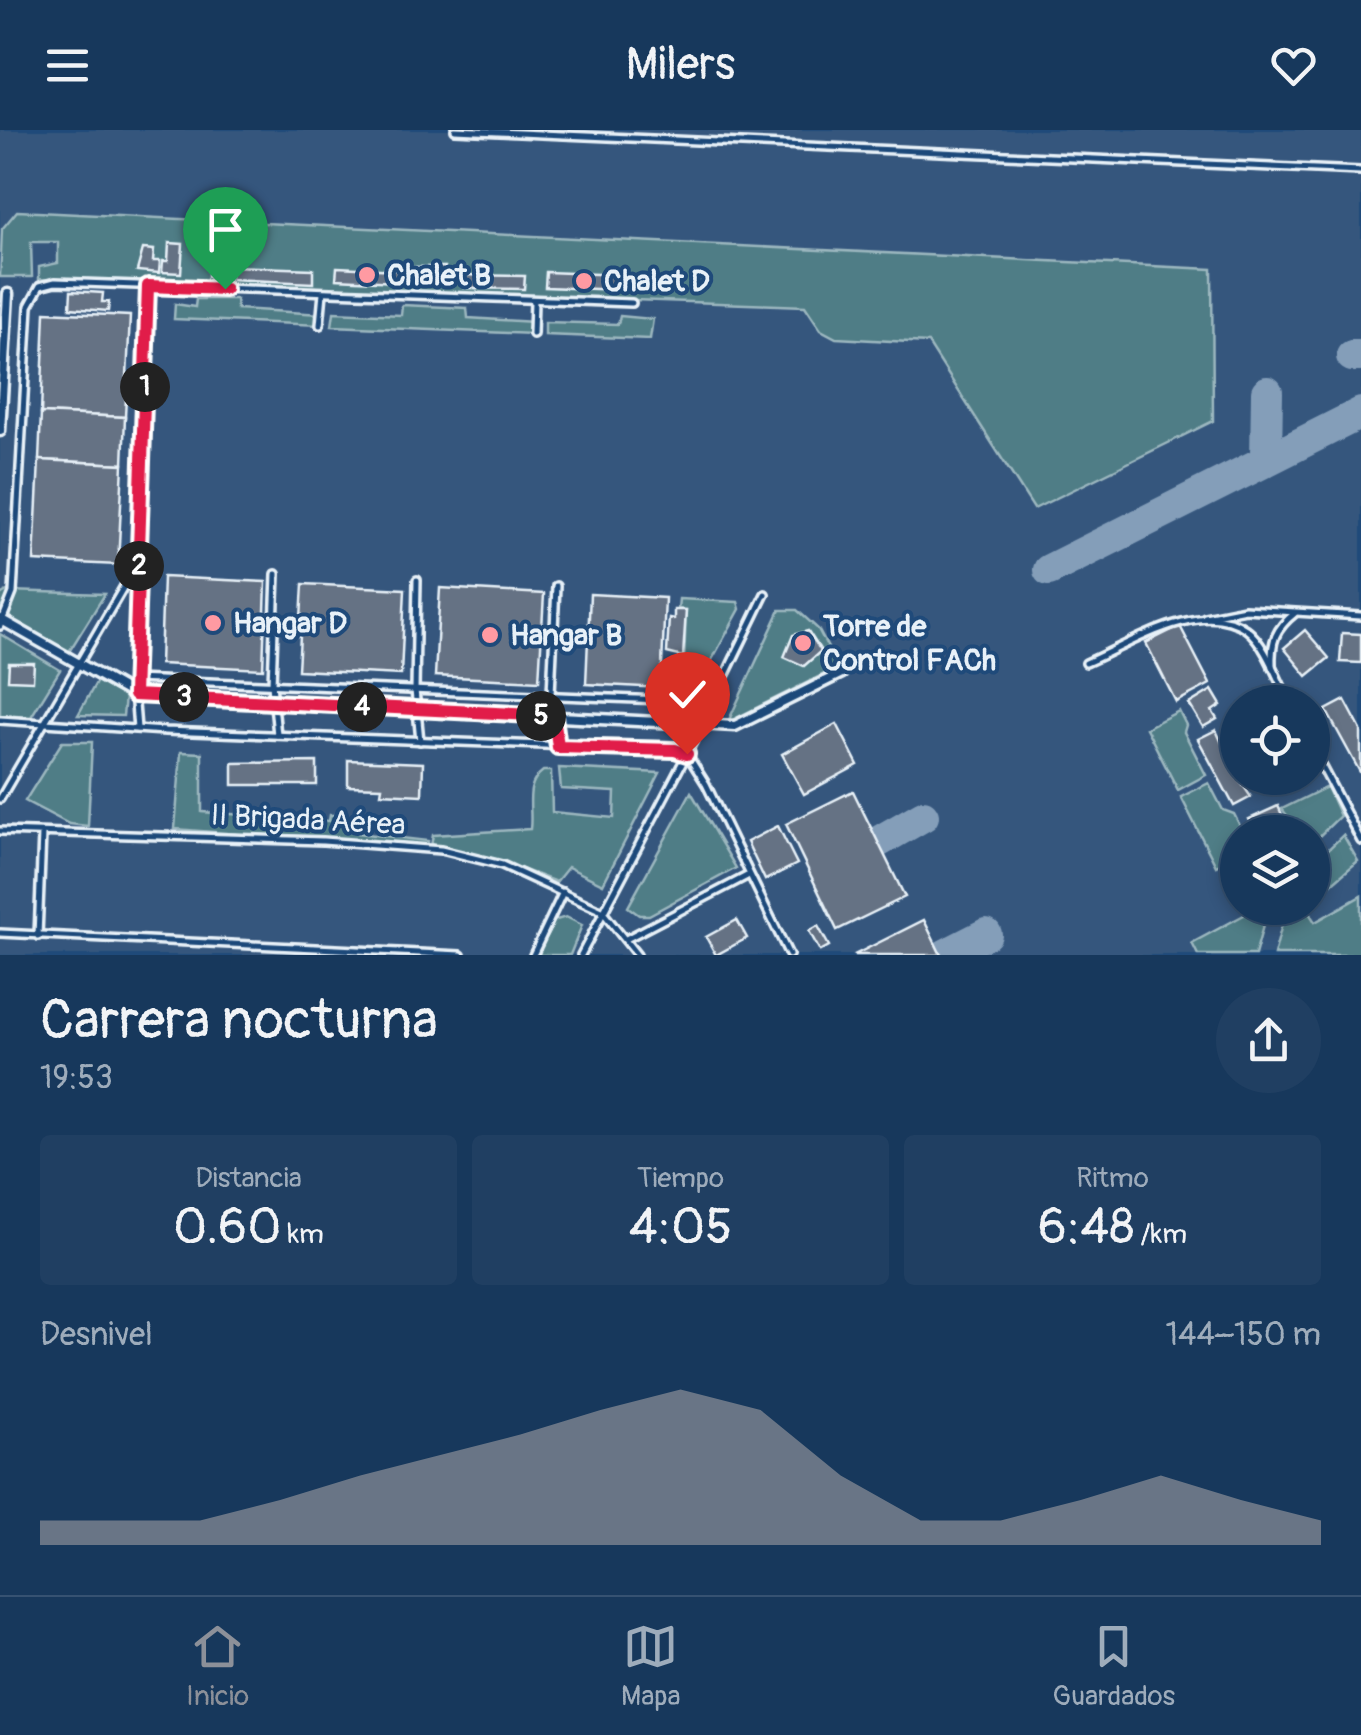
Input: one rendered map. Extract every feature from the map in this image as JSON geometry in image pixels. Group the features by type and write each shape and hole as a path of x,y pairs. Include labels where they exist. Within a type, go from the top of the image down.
{"street":[{"path":"0,432 8,294"},
{"path":"1,622 134,695 735,726 842,673"}],"lane":[{"path":"455,130 1361,171"},
{"path":"1,622 13,594 30,306 40,286 55,282 632,302"},
{"path":"137,729 133,679 148,286"},
{"path":"320,325 323,293"},
{"path":"534,301 534,334"},
{"path":"0,799 140,559"},
{"path":"276,574 272,684 277,735"},
{"path":"418,580 415,690 420,740"},
{"path":"556,586 551,694 558,747"},
{"path":"581,955 687,754 765,594"},
{"path":"1086,664 1180,620 1245,610 1361,616"},
{"path":"1272,670 1271,646 1276,630 1295,613"},
{"path":"1197,618 1231,622 1247,630 1280,685"},
{"path":"133,679 712,702"},
{"path":"0,720 675,750 687,754 706,784 790,955"},
{"path":"1330,782 1361,840"},
{"name":"II Brigada Aérea","path":"0,832 323,841 441,850 502,866 602,910 637,955"},
{"path":"38,936 42,832"},
{"path":"626,939 748,876"},
{"path":"533,955 564,892"},
{"path":"0,933 460,955"}],"shaded area":[{"path":"0,130 1361,130 1361,955 0,955"}],"green space":[{"path":"17,211 1212,269 1213,421 1034,509 928,343 836,338 821,330 805,306 39,279 39,267 58,263 58,242 31,242 32,277 0,277 2,229"},
{"path":"196,299 236,299 237,309 321,314 320,325 174,319 175,304 195,307"},
{"path":"402,305 467,308 468,318 534,322 533,334 332,326 334,312 401,315"},
{"path":"620,316 653,319 650,339 545,335 545,322 618,324"},
{"path":"7,591 105,594 67,655 0,614 0,595"},
{"path":"679,599 738,602 740,609 692,696 672,695 676,662 684,663 686,610 678,609"},
{"path":"780,610 797,610 818,629 838,667 728,722"},
{"path":"0,634 60,670 31,717 0,715"},
{"path":"97,681 125,697 123,716 78,715"},
{"path":"1179,711 1186,725 1184,732 1206,775 1178,790 1146,728"},
{"path":"62,742 92,742 88,826 69,824 25,801"},
{"path":"181,752 202,753 202,812 329,821 330,815 345,815 358,833 428,841 427,849 175,829"},
{"path":"559,768 660,773 603,884 568,867 556,882 506,863 431,846 433,835 530,829 531,790 543,771 551,771 552,812 614,818 615,792 561,789"},
{"path":"1209,783 1223,810 1234,814 1220,815 1220,864 1216,866 1181,797"},
{"path":"691,792 736,868 649,915 639,915 628,907"},
{"path":"1330,794 1340,816 1330,826 1330,815 1287,815 1282,809 1311,795"},
{"path":"1343,835 1358,861 1330,885 1330,847"},
{"path":"1361,896 1361,955 1274,955 1282,925 1330,925 1330,914"},
{"path":"566,917 582,925 570,955 539,955 553,921"},
{"path":"1225,925 1263,925 1255,955 1198,955 1192,943"}],"building":[{"path":"169,243 183,244 181,273 162,272 163,261 168,261"},
{"path":"143,249 154,250 153,261 160,261 159,273 137,271"},
{"path":"209,249 221,250 219,276 208,276"},
{"path":"230,266 313,269 313,283 230,279"},
{"name":"Chalet B","path":"337,267 398,270 397,282 336,279"},
{"path":"415,267 445,267 445,283 415,283"},
{"name":"Chalet D","path":"546,272 622,275 622,290 545,287"},
{"path":"464,275 525,276 524,289 464,288"},
{"path":"71,291 103,293 102,302 109,302 108,311 70,308"},
{"path":"45,312 130,316 125,417 41,413"},
{"path":"41,413 125,417 123,464 39,460"},
{"path":"39,460 123,464 118,565 34,561"},
{"name":"Hangar D","path":"163,577 266,582 263,669 160,664"},
{"path":"303,584 405,589 401,675 298,670"},
{"name":"Hangar B","path":"440,588 544,594 539,681 435,676"},
{"path":"590,594 665,598 661,688 586,684"},
{"path":"674,610 686,610 683,657 667,653 669,618 674,619"},
{"path":"1180,626 1210,684 1176,702 1146,643"},
{"path":"1305,630 1329,658 1307,676 1284,648"},
{"name":"Torre de Control FACh","path":"808,631 821,651 804,666 784,657 793,635"},
{"path":"1342,633 1361,634 1361,663 1340,662"},
{"path":"9,663 34,663 33,681 8,680"},
{"path":"1212,690 1220,703 1212,711 1217,719 1203,727 1189,704"},
{"path":"1345,700 1361,730 1361,774 1330,717 1330,708"},
{"path":"837,724 858,765 804,794 782,754"},
{"path":"1216,730 1220,739 1220,780 1198,739"},
{"path":"348,760 423,763 422,795 381,793 382,787 348,786"},
{"path":"317,762 317,785 233,785 233,763"},
{"path":"853,791 905,897 837,930 786,824"},
{"path":"1228,795 1251,797 1234,806"},
{"path":"1278,806 1282,815 1258,815"},
{"path":"778,826 797,864 765,880 747,842"},
{"path":"737,920 747,938 716,955 706,937"},
{"path":"924,920 941,955 854,955"},
{"path":"818,926 829,946 820,951 809,931"}],"taxiway":[{"path":"1352,356 1361,356"},
{"path":"1266,460 1267,392"},
{"path":"1049,570 1361,413"},
{"path":"878,842 923,816"},
{"path":"945,955 986,934"}],"place":[{"name":"Chalet B","path":"367,275"},
{"name":"Chalet D","path":"584,281"},
{"name":"Hangar D","path":"213,623"},
{"name":"Hangar B","path":"490,635"},
{"name":"Torre de Control FACh","path":"803,643"}],"route":[{"path":"225,289 148,286 134,695 554,716 558,747 675,750 687,754"}]}
